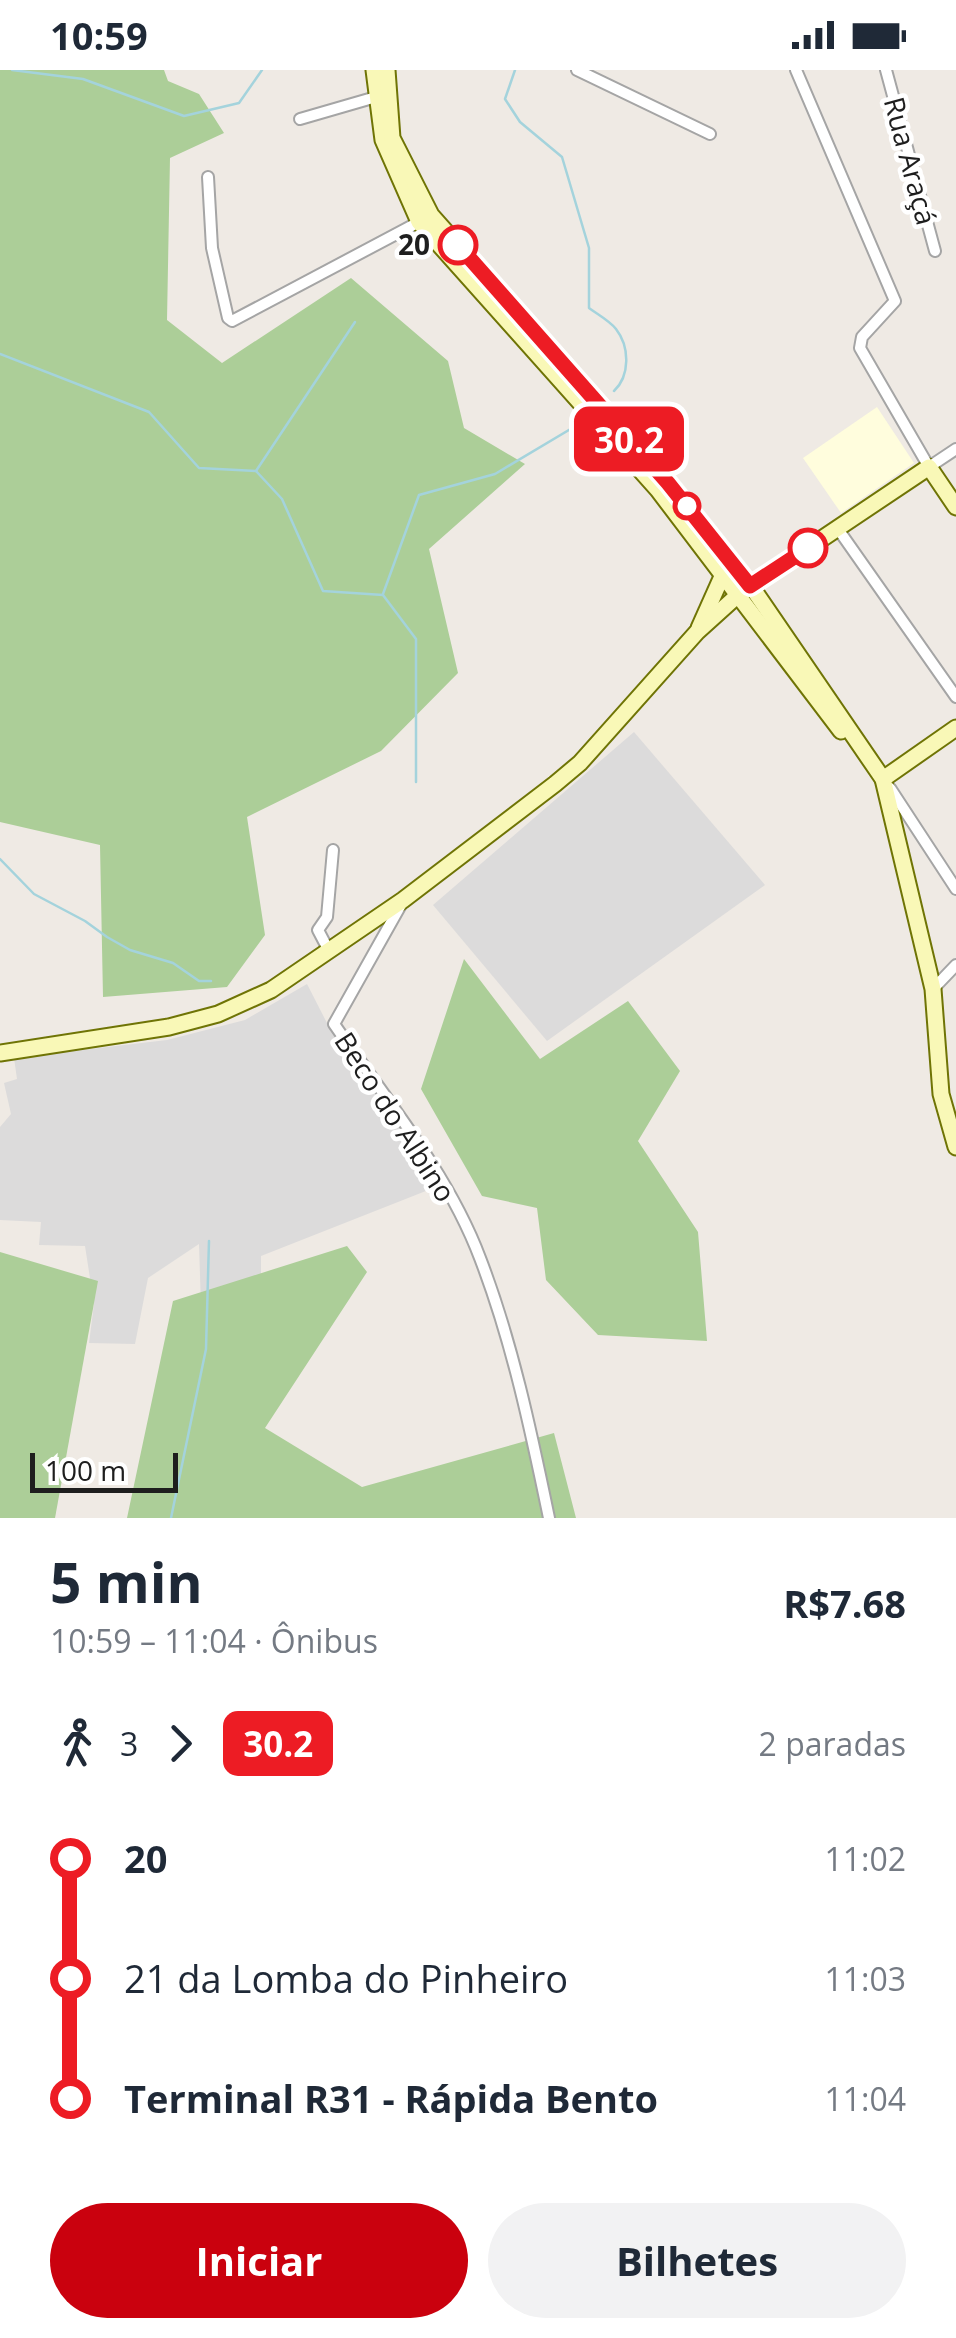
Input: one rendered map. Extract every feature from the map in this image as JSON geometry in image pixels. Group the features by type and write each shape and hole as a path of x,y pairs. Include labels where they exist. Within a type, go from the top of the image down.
{"main road":[{"path":"374,70 383,140 419,222 658,490 724,572 744,590"},
{"path":"387,70 392,138 431,215 668,483 855,750 884,779 932,990 941,1094 956,1146"},
{"path":"0,1053 169,1028 218,1014 272,990 523,812 580,764 697,632 744,590 929,467 956,507"},
{"path":"697,632 724,572"},
{"path":"884,779 956,728"}],"street":[{"path":"577,70 710,134"},
{"path":"796,70 895,301 862,337 860,348 929,467 956,449"},
{"name":"Rua Araçá","path":"886,70 934,251"},
{"path":"300,119 376,98"},
{"path":"208,176 212,248 228,318 232,321 419,222"},
{"path":"838,528 956,697"},
{"path":"884,779 956,889"},
{"path":"329,952 318,930 327,917 333,850"},
{"name":"Beco do Albino","path":"403,900 334,1024 432,1165 480,1256 510,1356 549,1518"},
{"path":"932,990 956,965"}],"shaded area":[{"path":"877,407 914,463 841,513 803,458"},
{"path":"634,732 765,885 547,1041 433,905"},
{"path":"307,984 327,1023 421,1158 436,1187 261,1256 261,1274 201,1307 199,1244 148,1278 135,1344 89,1343 94,1304 85,1246 39,1245 41,1222 0,1220 0,1127 11,1114 4,1083 17,1079 14,1058 167,1040 245,1020"}],"green space":[{"path":"0,70 164,70 168,81 199,94 224,133 170,158 167,320 222,363 351,278 448,361 464,428 525,464 429,549 458,673 381,751 247,817 265,935 227,987 103,997 100,845 0,822"},
{"path":"464,959 540,1059 628,1001 680,1071 638,1141 698,1232 707,1341 598,1335 546,1280 537,1208 482,1196 421,1089"},
{"path":"347,1246 367,1272 265,1428 362,1487 554,1433 576,1518 127,1518 173,1301"},
{"path":"0,1252 98,1281 55,1518 0,1518"}],"waterway":[{"path":"12,70 83,79 184,116 239,103 262,70"},
{"path":"515,70 505,99 520,122 562,157 589,248 589,308 613,326 624,344 625,370 614,391"},
{"path":"256,471 355,322"},
{"path":"0,354 149,412 199,468 256,471 282,499 323,591 383,595 416,639 416,782"},
{"path":"383,594 419,495 495,474 584,421"},
{"path":"0,859 34,894 107,937 130,950 173,963 199,981 211,981"},
{"path":"171,1518 206,1349 209,1241"}],"bus line":[{"name":"30.2","path":"458,245 668,483 750,586 808,548"}],"place":[{"name":"20","path":"458,245"}]}
